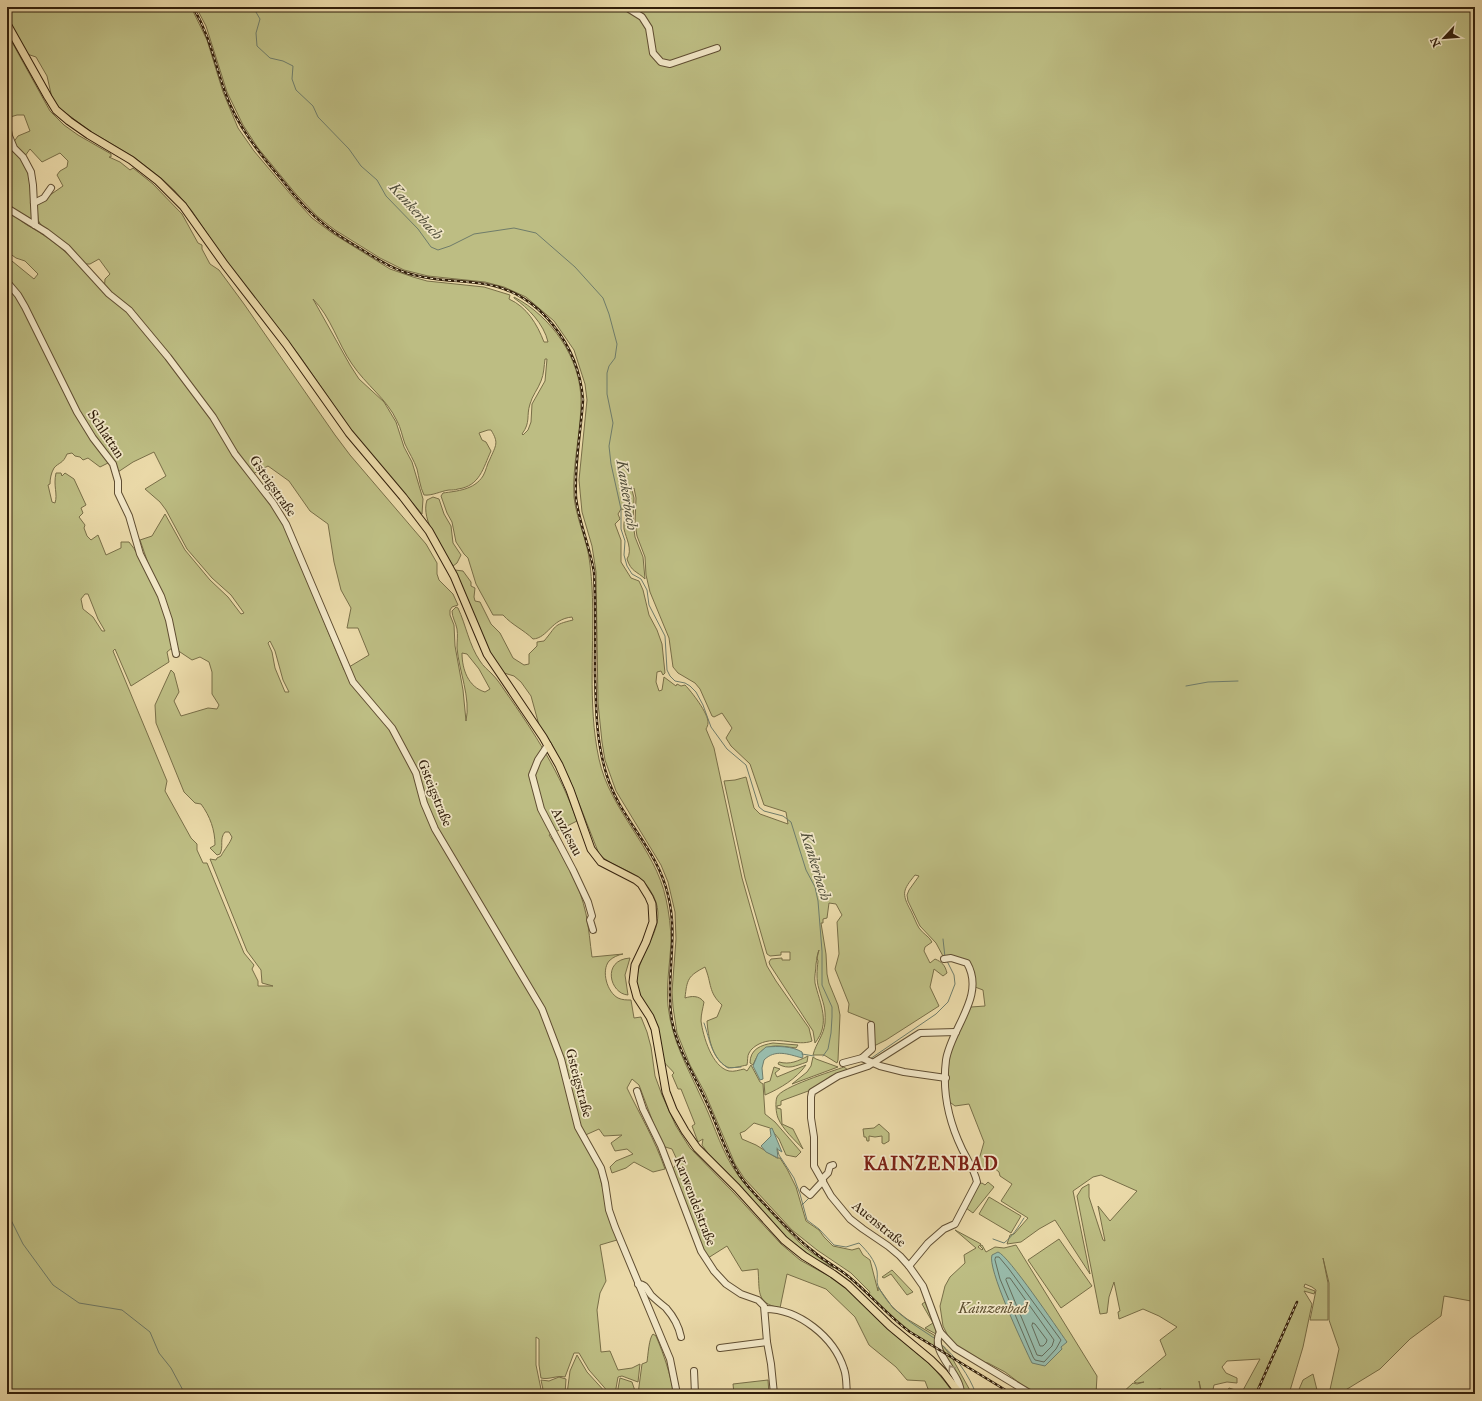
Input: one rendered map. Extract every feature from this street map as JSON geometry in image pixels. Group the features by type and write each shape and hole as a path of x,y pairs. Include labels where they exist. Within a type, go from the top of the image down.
{"main road":[{"path":"7,24 56,110 69,122 140,167 158,181 183,206 229,270 291,350 349,433 422,522 446,560 487,654 548,745 565,779 591,849 596,857 607,866 636,880 646,891 652,904 653,922 635,965 633,982 637,997 650,1017 655,1030 666,1092 673,1110 685,1131 697,1148 737,1188 784,1240 804,1256 848,1284 890,1326 931,1360 944,1373 960,1394"}],"street":[{"path":"626,7 642,17 649,28 652,53 661,62 670,64 717,48"},
{"path":"7,125 9,136 14,148 24,157 31,172 35,225"},
{"path":"34,203 44,198 51,188"},
{"name":"Gsteigstraße","path":"7,208 35,225 67,248 109,294 129,310 168,357 213,417 235,454 273,503 286,524 352,682 392,728 416,773 424,803 435,829 542,1009 561,1059 578,1127 601,1168 609,1210 648,1309 670,1359 677,1394"},
{"name":"Schlattan","path":"7,282 18,295 25,307 77,412 93,438 113,464 118,481 118,492 129,516 140,554 161,596 169,620 176,654"},
{"name":"Anzlesau","path":"548,745 535,766 532,776 541,810 573,870 588,902 592,916 590,920 594,930"},
{"path":"909,1266 944,1228 955,1224 977,1182 953,1126 946,1102 946,1061 950,1043 969,1006 973,987 973,978 971,970 967,964 951,958 945,959"},
{"path":"867,1060 872,1049 871,1025"},
{"path":"843,1062 867,1060 920,1033 956,1032"},
{"path":"867,1060 880,1066 904,1072 946,1078"},
{"name":"Auenstraße","path":"867,1060 812,1092 811,1118 814,1137 814,1166 831,1196 850,1219 888,1246 903,1259 924,1286 938,1337 1031,1394"},
{"name":"Karwendelstraße","path":"637,1091 643,1109 661,1146 701,1251 714,1271 726,1284 741,1294 758,1300 763,1304 765,1309 781,1311 796,1317 819,1332 842,1364 846,1376 847,1394"},
{"path":"804,1190 810,1194 827,1174 830,1166 833,1165"},
{"name":"Gsteigstraße","path":"638,1284 642,1284 646,1287 653,1297 667,1309 681,1337"},
{"path":"765,1309 764,1321 774,1394"},
{"path":"938,1337 938,1348 957,1379 961,1388 960,1394"},
{"path":"720,1348 767,1342"},
{"path":"694,1371 695,1394"}],"green space":[{"path":"7,7 191,7 207,40 223,92 238,128 254,151 312,218 332,233 390,269 427,281 484,287 510,295 509,299 526,311 531,317 544,342 548,342 546,335 535,317 514,297 528,305 540,315 561,340 570,354 580,385 581,413 574,473 574,497 587,549 592,587 592,695 595,738 599,759 605,778 613,796 652,862 666,899 671,931 668,1006 673,1031 681,1053 727,1158 736,1172 752,1192 803,1246 834,1268 815,1259 787,1238 710,1156 702,1145 703,1139 698,1142 692,1126 695,1124 681,1089 678,1089 672,1075 674,1073 664,1062 658,1029 638,990 637,976 640,965 657,924 658,913 656,902 645,883 633,874 605,859 599,854 569,778 551,743 539,725 531,696 521,682 514,676 504,673 489,651 455,570 463,571 471,582 471,586 475,588 475,601 480,602 491,624 500,633 513,658 524,665 529,664 529,654 537,646 537,642 544,641 553,629 561,623 573,620 572,617 565,618 538,638 533,639 503,615 493,615 476,584 468,558 456,542 452,522 441,496 443,493 470,487 479,481 483,476 496,444 491,430 479,433 482,440 486,442 491,451 483,470 476,480 465,487 456,490 424,495 416,466 405,444 400,426 393,413 388,406 352,364 330,322 313,299 359,379 384,402 396,422 404,447 412,462 423,499 422,514 351,430 299,355 227,263 192,211 175,191 134,157 90,131 59,108 52,98 47,76 36,57 27,54 7,17","holes":["545,359 547,359 545,381 532,404 531,422 528,430 523,435 522,434 525,430 531,401 541,381"]},
{"path":"196,7 1475,7 1475,1296 1471,1301 1444,1296 1441,1316 1410,1339 1380,1369 1339,1394 1329,1394 1339,1349 1329,1320 1329,1283 1323,1258 1328,1283 1328,1320 1310,1320 1316,1290 1305,1284 1304,1287 1315,1291 1314,1294 1304,1291 1312,1304 1303,1347 1289,1394 1225,1394 1229,1388 1242,1392 1260,1359 1227,1361 1222,1367 1226,1373 1237,1378 1237,1383 1227,1382 1214,1385 1212,1394 1202,1394 1199,1381 1201,1394 1147,1394 1161,1389 1152,1390 1145,1394 1121,1394 1133,1383 1137,1384 1144,1382 1134,1382 1166,1355 1160,1340 1177,1327 1159,1316 1143,1309 1119,1319 1118,1312 1120,1311 1114,1282 1109,1297 1107,1313 1100,1314 1077,1196 1082,1188 1089,1184 1089,1197 1103,1240 1105,1241 1098,1206 1110,1221 1137,1191 1101,1175 1093,1177 1073,1191 1090,1274 1055,1220 1021,1242 1007,1244 1010,1235 1014,1234 1028,1218 1001,1201 1012,1184 1000,1176 999,1172 993,1167 983,1168 975,1166 984,1142 969,1104 955,1106 947,1100 949,1055 971,1007 985,1006 983,990 975,987 968,963 944,958 936,943 920,926 908,901 907,895 919,876 915,875 911,880 906,888 905,896 919,928 932,942 925,947 924,951 930,963 935,959 940,961 947,973 943,976 934,969 930,987 939,1006 874,1046 873,1022 848,1012 849,1004 835,969 839,954 837,922 842,915 836,904 829,903 827,918 823,919 823,923 821,923 826,954 827,974 840,1015 838,1060 837,1063 824,1055 813,1055 825,1023 825,1009 817,979 817,958 819,950 817,955 815,983 823,1013 823,1021 820,1036 815,1043 813,1031 770,965 769,962 771,959 782,958 782,960 790,960 790,952 781,952 781,955 770,956 767,954 745,878 724,781 746,777 754,808 760,814 788,824 786,812 764,805 750,764 731,746 726,738 732,728 722,713 714,717 712,716 700,689 695,683 678,673 673,667 669,638 650,592 646,575 645,557 637,536 635,523 636,498 634,488 632,490 634,498 633,523 635,537 643,557 645,579 632,569 627,559 629,555 629,548 624,529 626,510 621,509 618,514 620,519 615,524 621,540 621,562 631,578 639,581 643,590 649,615 662,644 665,673 663,675 661,671 657,672 656,682 659,691 662,690 664,677 676,686 677,684 681,686 685,685 706,714 708,725 706,729 714,748 742,878 767,966 809,1028 812,1041 800,1043 780,1041 766,1042 751,1050 748,1056 747,1065 729,1068 718,1059 714,1053 708,1033 707,1021 717,1017 722,1005 712,992 705,967 689,979 685,998 697,997 704,1002 701,1018 702,1027 709,1050 718,1064 729,1071 744,1069 747,1071 751,1065 760,1082 763,1084 765,1114 775,1122 801,1152 796,1157 786,1155 779,1139 770,1128 754,1123 745,1131 740,1133 742,1139 756,1145 777,1158 780,1158 796,1187 806,1221 819,1230 833,1246 852,1250 859,1248 863,1255 870,1260 878,1291 878,1287 893,1308 907,1319 934,1335 934,1346 907,1330 869,1294 870,1292 851,1273 817,1250 792,1230 744,1178 735,1164 705,1093 690,1065 677,1033 672,992 676,939 675,912 668,882 661,865 616,791 605,760 598,703 596,572 592,546 582,512 579,480 587,400 585,384 574,350 554,321 526,297 504,287 485,282 428,276 404,270 380,258 335,230 317,216 296,194 258,148 243,125 227,92 206,26"},
{"path":"7,36 13,44 50,111 64,125 78,135 111,154 111,157 109,157 120,162 130,170 133,168 153,184 182,214 198,243 202,245 202,249 210,264 219,270 244,304 350,455 426,544 437,563 437,574 439,580 453,594 458,605 452,607 450,610 450,615 454,625 455,646 463,690 466,721 466,694 458,657 457,629 452,613 456,607 461,615 476,655 494,676 516,706 555,770 571,804 577,821 549,835 567,863 580,893 587,919 592,957 623,954 612,958 609,961 605,970 606,981 614,995 621,999 631,1000 634,1018 641,1017 647,1032 651,1047 655,1076 662,1095 676,1126 690,1148 781,1244 800,1260 843,1284 888,1329 932,1366 954,1394 930,1394 925,1381 907,1380 896,1367 869,1345 855,1317 826,1289 787,1274 780,1308 772,1306 766,1303 760,1295 758,1269 742,1271 727,1246 708,1258 697,1239 672,1170 678,1162 672,1149 662,1146 639,1085 632,1079 627,1088 652,1138 665,1169 653,1172 634,1162 626,1168 612,1173 610,1167 616,1161 633,1154 627,1149 615,1151 611,1143 622,1135 604,1136 599,1129 581,1137 598,1169 617,1240 600,1245 606,1281 600,1293 597,1310 601,1352 610,1351 618,1370 632,1368 640,1364 638,1382 622,1376 618,1377 615,1394 610,1394 589,1370 579,1353 574,1353 565,1377 541,1378 539,1365 539,1339 536,1337 536,1365 542,1394 7,1394 7,284 17,296 24,308 91,439 110,462 100,467 88,458 83,460 72,453 67,454 54,468 51,474 50,484 48,485 52,502 55,503 56,500 56,473 61,473 62,476 65,473 74,479 86,505 81,508 83,513 79,517 85,525 84,528 87,536 91,540 98,535 106,555 121,548 121,542 129,542 138,555 155,588 165,616 173,647 167,652 169,662 131,686 115,649 113,651 167,781 165,791 191,838 197,844 197,850 203,863 207,863 244,953 254,965 252,969 258,981 258,986 273,986 262,983 261,970 247,951 210,859 216,860 221,856 232,837 229,832 225,832 222,837 222,848 220,854 217,855 210,848 215,845 213,829 207,813 201,804 195,803 184,792 156,723 155,705 171,670 174,673 179,692 174,701 181,716 208,708 217,709 219,705 212,694 212,672 209,662 200,657 192,660 177,650 166,607 148,569 149,566 140,540 152,536 165,514 185,550 210,580 228,597 241,614 244,613 231,595 212,578 187,549 166,510 160,502 145,489 166,476 154,452 133,462 118,472 111,459 94,437 78,411 62,376 20,294 7,280 7,257 34,279 38,274 25,261 16,258 9,253 11,249 7,245 7,211 59,247 78,263 104,292 105,279 110,274 99,259 90,264 86,264 41,225 38,220 37,204 63,186 57,175 60,171 67,167 68,161 60,153 42,162 30,149 25,156 15,147 13,143 18,136 30,131 24,115 17,115 7,118","holes":["170,356 214,416 233,447 230,448 208,414 169,361","268,466 289,481 310,511 328,524 334,562 341,590 351,608 347,628 358,628 369,655 344,670 284,525 249,476","85,594 88,594 98,619 105,631 102,631 93,617 83,609 81,599","270,641 275,651 283,680 289,692 285,692 275,668 272,652 268,643","462,653 467,654 479,669 490,689 485,692 474,686 467,677 463,665"]},
{"path":"7,148 15,152 22,159 26,167 31,188 32,217 29,220 7,206"},
{"path":"433,497 439,499 444,514 451,526 453,543 461,555 457,563 453,566 434,534 427,517 427,500"},
{"path":"630,958 625,975 628,995 617,989 611,977 615,964 621,960"},
{"path":"773,1043 798,1045 796,1048 781,1046 770,1047 760,1052 753,1065 750,1063 750,1058 757,1048"},
{"path":"808,1056 807,1062 795,1066 785,1067 778,1064 779,1062 794,1062"},
{"path":"813,1057 838,1067 792,1084 807,1072 811,1066"},
{"path":"806,1065 798,1075 788,1083 765,1095 764,1083 770,1081 774,1067 780,1069 775,1073 777,1077"},
{"path":"844,1067 848,1070 831,1076 811,1090 781,1101 781,1105 777,1106 777,1108 781,1109 782,1124 793,1129 803,1149 786,1131 777,1116 776,1102 777,1097 797,1084"},
{"path":"879,1124 889,1133 889,1141 884,1144 882,1143 882,1136 869,1136 869,1141 867,1141 866,1137 864,1137 863,1129 874,1128"},
{"path":"988,1182 994,1187 973,1213 966,1208 979,1184 982,1183 985,1185"},
{"path":"989,1197 1021,1216 1011,1233 979,1214"},
{"name":"Kainzenbad","path":"955,1230 981,1244 978,1247 982,1250 983,1249 980,1246 982,1245 986,1252 995,1247 1004,1248 1016,1245 1097,1376 1096,1394 1034,1394 1005,1372 988,1363 982,1362 961,1350 949,1338 943,1326 940,1306 945,1286 950,1277 965,1263 964,1255 976,1248"},
{"path":"1059,1239 1092,1286 1061,1308 1028,1260"},
{"path":"892,1270 913,1292 907,1295 891,1274 884,1278 882,1277"},
{"path":"925,1302 936,1330 936,1334 925,1328 933,1323 922,1304"},
{"path":"653,1334 656,1336 664,1357 674,1394 638,1394 642,1364 647,1362"},
{"path":"943,1346 951,1356 972,1394 965,1394 960,1379 940,1347"},
{"path":"577,1355 587,1372 607,1394 567,1394 570,1371"},
{"path":"1313,1374 1318,1394 1297,1394 1303,1380"},
{"path":"559,1377 566,1379 565,1394 544,1394 541,1380 549,1381"},
{"path":"620,1378 632,1382 636,1394 617,1394"},
{"path":"768,1380 769,1394 734,1394 733,1384"}],"water":[{"path":"766,1047 794,1049 802,1052 803,1056 802,1058 782,1053 773,1054 764,1060 762,1068 763,1079 760,1080 753,1066 758,1054"},
{"path":"772,1128 782,1152 777,1149 778,1158 766,1152 761,1146 771,1136 770,1129"},
{"path":"998,1252 1012,1265 1022,1278 1067,1342 1045,1366 1032,1363 1006,1306 992,1263 992,1255"}],"waterway":[{"name":"Kankerbach","path":"253,7 260,19 256,33 257,46 270,58 283,61 293,66 292,79 296,90 313,106 318,117 349,149 361,166 377,180 386,196 418,229 431,247 438,250 450,246 474,234 514,228 536,233 575,267 603,298 617,344 615,358 609,366 607,373 607,394 613,423 609,446 611,464 621,509 621,529 625,541 624,555 627,566 632,574 641,579 647,590 649,605 665,636 667,670 670,676 675,681 685,683 690,686 696,692 703,705 711,727 727,749 746,765 759,807 764,811 783,816 791,822 806,870 815,887 818,901 822,951 822,985 832,1007 831,1033 828,1049 823,1056"},
{"path":"1186,686 1208,682 1238,681"},
{"path":"943,939 945,957"},
{"path":"870,1059 936,1014 948,1002 955,984 954,975 947,961"},
{"path":"704,1023 712,1048 722,1064 728,1068 741,1067"},
{"name":"Kankerbach","path":"802,1054 814,1056"},
{"name":"Kankerbach","path":"777,1148 779,1155 794,1178 807,1220 819,1229 834,1245 846,1247 859,1243 873,1259 877,1271 878,1286 889,1303 910,1322 934,1338"},
{"name":"Kankerbach","path":"802,1205 809,1198"},
{"path":"7,1217 11,1220 23,1244 53,1285 79,1303 122,1310 150,1332 159,1353 171,1368 185,1394"},
{"path":"993,1239 1004,1243 1013,1234 1024,1218"},
{"name":"Kankerbach","path":"941,1344 962,1367 976,1394"}],"railway":[{"path":"193,7 204,28 225,92 242,128 265,160 297,199 314,216 343,238 398,270 424,277 485,284 505,289 523,298 539,310 553,325 565,342 574,360 580,380 583,400 577,461 576,498 594,572 597,725 603,763 613,792 648,848 663,878 668,895 672,926 670,1005 672,1021 682,1052 706,1101 726,1149 746,1185 807,1246 856,1283 910,1332 1012,1394"},
{"path":"1256,1394 1297,1302"}],"district":[{"name":"KAINZENBAD","path":"931,1164"}]}
